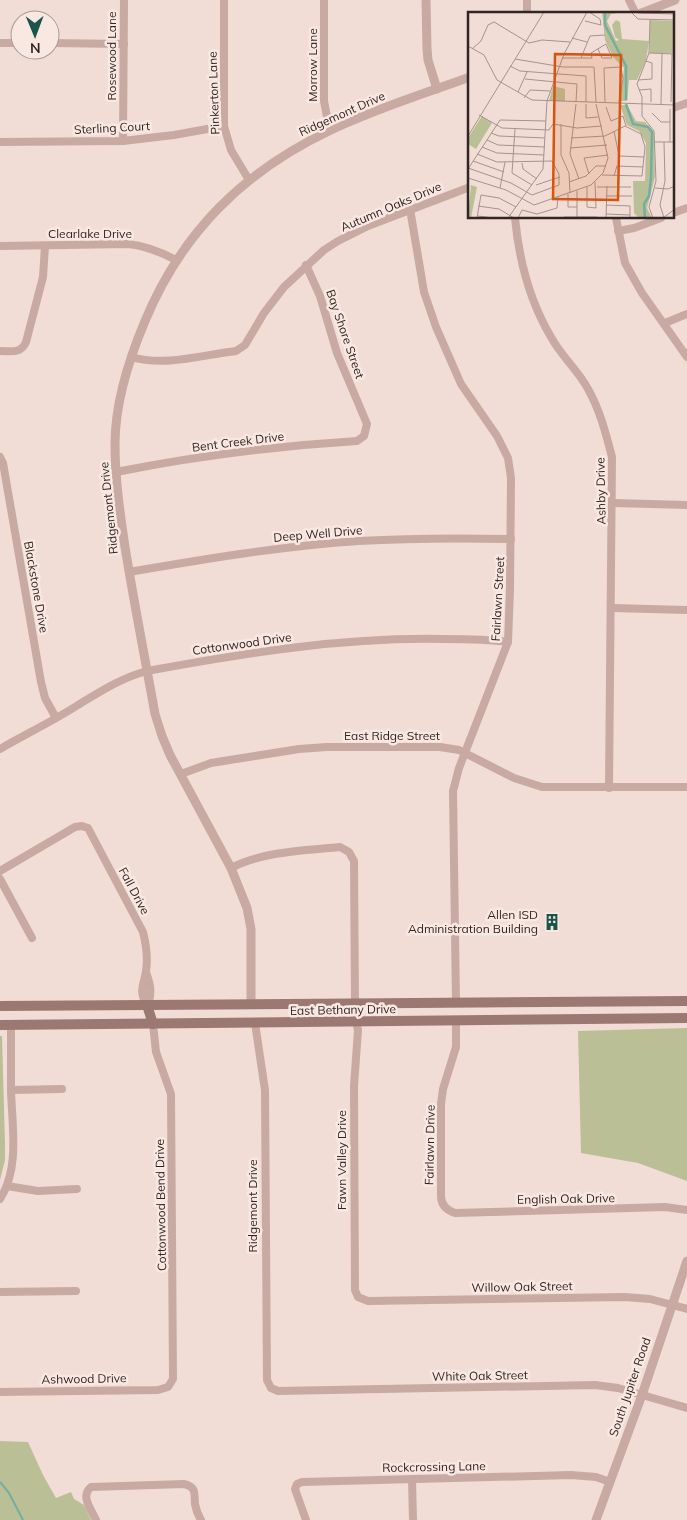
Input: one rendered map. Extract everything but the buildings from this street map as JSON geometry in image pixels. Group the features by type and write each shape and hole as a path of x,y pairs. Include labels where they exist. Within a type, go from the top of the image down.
{"main road":[{"path":"607,1001 607,1020"},
{"name":"East Bethany Drive","path":"0,1006 687,1001"},
{"path":"456,1002 456,1021"},
{"path":"355,1003 356,1022"},
{"path":"251,1004 255,1023"},
{"path":"147,1005 153,1024"},
{"name":"East Bethany Drive","path":"5,1025 687,1018"}],"street":[{"name":"Rosewood Lane","path":"123,141 124,0"},
{"name":"Pinkerton Lane","path":"224,0 224,126 231,150 248,180"},
{"name":"Morrow Lane","path":"324,0 324,101 327,117 332,129"},
{"path":"426,0 428,60 437,89"},
{"path":"629,0 636,12"},
{"path":"642,12 675,0"},
{"path":"60,43 124,44"},
{"name":"Ridgemont Drive","path":"251,1004 250,921 247,908 231,868 162,736 155,714 129,572 119,503 115,442 119,406 131,357 154,299 176,260 208,219 248,180 288,153 332,129 468,78"},
{"path":"674,108 687,103"},
{"name":"Sterling Court","path":"0,142 123,141 174,135 224,126"},
{"name":"Autumn Oaks Drive","path":"131,357 160,361 241,348 284,287 324,250 354,233 468,187"},
{"path":"674,213 687,208"},
{"name":"Fairlawn Street","path":"410,209 424,292 436,327 461,384 497,436 508,458 511,478 508,642 459,768 453,791 456,1002"},
{"name":"Ashby Drive","path":"514,219 519,253 536,308 550,336 588,388 600,414 612,457 609,788"},
{"path":"616,219 625,263 642,293 687,357"},
{"path":"618,231 634,228 658,219"},
{"name":"Clearlake Drive","path":"0,246 128,244 142,246 176,260"},
{"path":"0,351 18,351 26,342 43,277 45,246"},
{"name":"Bay Shore Street","path":"306,265 320,296 337,353 367,424 366,434 362,438"},
{"path":"665,324 687,314"},
{"name":"Bent Creek Drive","path":"116,472 225,454 277,447 357,441 362,438"},
{"name":"Blackstone Drive","path":"0,457 3,463 41,682 45,698 56,718"},
{"path":"613,503 687,505"},
{"name":"Deep Well Drive","path":"129,572 246,554 358,541 445,538 511,539"},
{"path":"612,608 687,610"},
{"name":"Cottonwood Drive","path":"0,749 113,683 131,675 147,671 249,653 340,643 427,638 508,642"},
{"name":"East Ridge Street","path":"181,774 211,763 311,748 440,747 452,748 466,753 529,784 557,788 687,787"},
{"name":"Fall Drive","path":"0,871 75,827 85,827 90,831 143,932 146,949 146,972 142,983 143,998 147,1005"},
{"path":"231,868 249,860 269,856 340,847 349,852 354,860 355,1003"},
{"path":"0,878 32,938"},
{"name":"Fairlawn Drive","path":"446,1209 441,1201 441,1104 443,1089 456,1047 456,1021"},
{"name":"Fawn Valley Drive","path":"356,1022 358,1038 354,1086 353,1154 355,1290 358,1297"},
{"name":"Ridgemont Drive","path":"255,1023 265,1090 267,1380 271,1388"},
{"name":"Cottonwood Bend Drive","path":"153,1024 156,1052 171,1094 174,1374 168,1387"},
{"path":"0,1199 7,1186 14,1148 5,1025"},
{"path":"11,1090 62,1089"},
{"path":"7,1186 38,1191 77,1189"},
{"name":"English Oak Drive","path":"446,1209 455,1213 665,1207 687,1210"},
{"name":"South Jupiter Road","path":"596,1520 642,1395 687,1262"},
{"path":"0,1292 76,1291"},
{"name":"Willow Oak Street","path":"358,1297 368,1301 640,1297 687,1310"},
{"name":"White Oak Street","path":"271,1388 282,1391 595,1385 618,1388 687,1408"},
{"name":"Ashwood Drive","path":"0,1392 158,1390 168,1387"},
{"name":"Rockcrossing Lane","path":"306,1520 295,1494 297,1484 302,1482 571,1475 596,1477 610,1482"},
{"path":"412,1479 413,1520"},
{"path":"96,1520 86,1500 87,1491 94,1486 184,1484 193,1488 201,1520"}],"green space":[{"path":"687,1028 687,1181 638,1163 581,1153 578,1031"},
{"path":"0,1036 2,1036 5,1160 0,1180"},
{"path":"0,1441 28,1442 56,1498 71,1492 74,1499 84,1505 91,1520 0,1520"}],"waterway":[{"path":"0,1482 9,1493 23,1520"}],"place":[{"name":"Allen ISD Administration Building","path":"552,922"}]}
